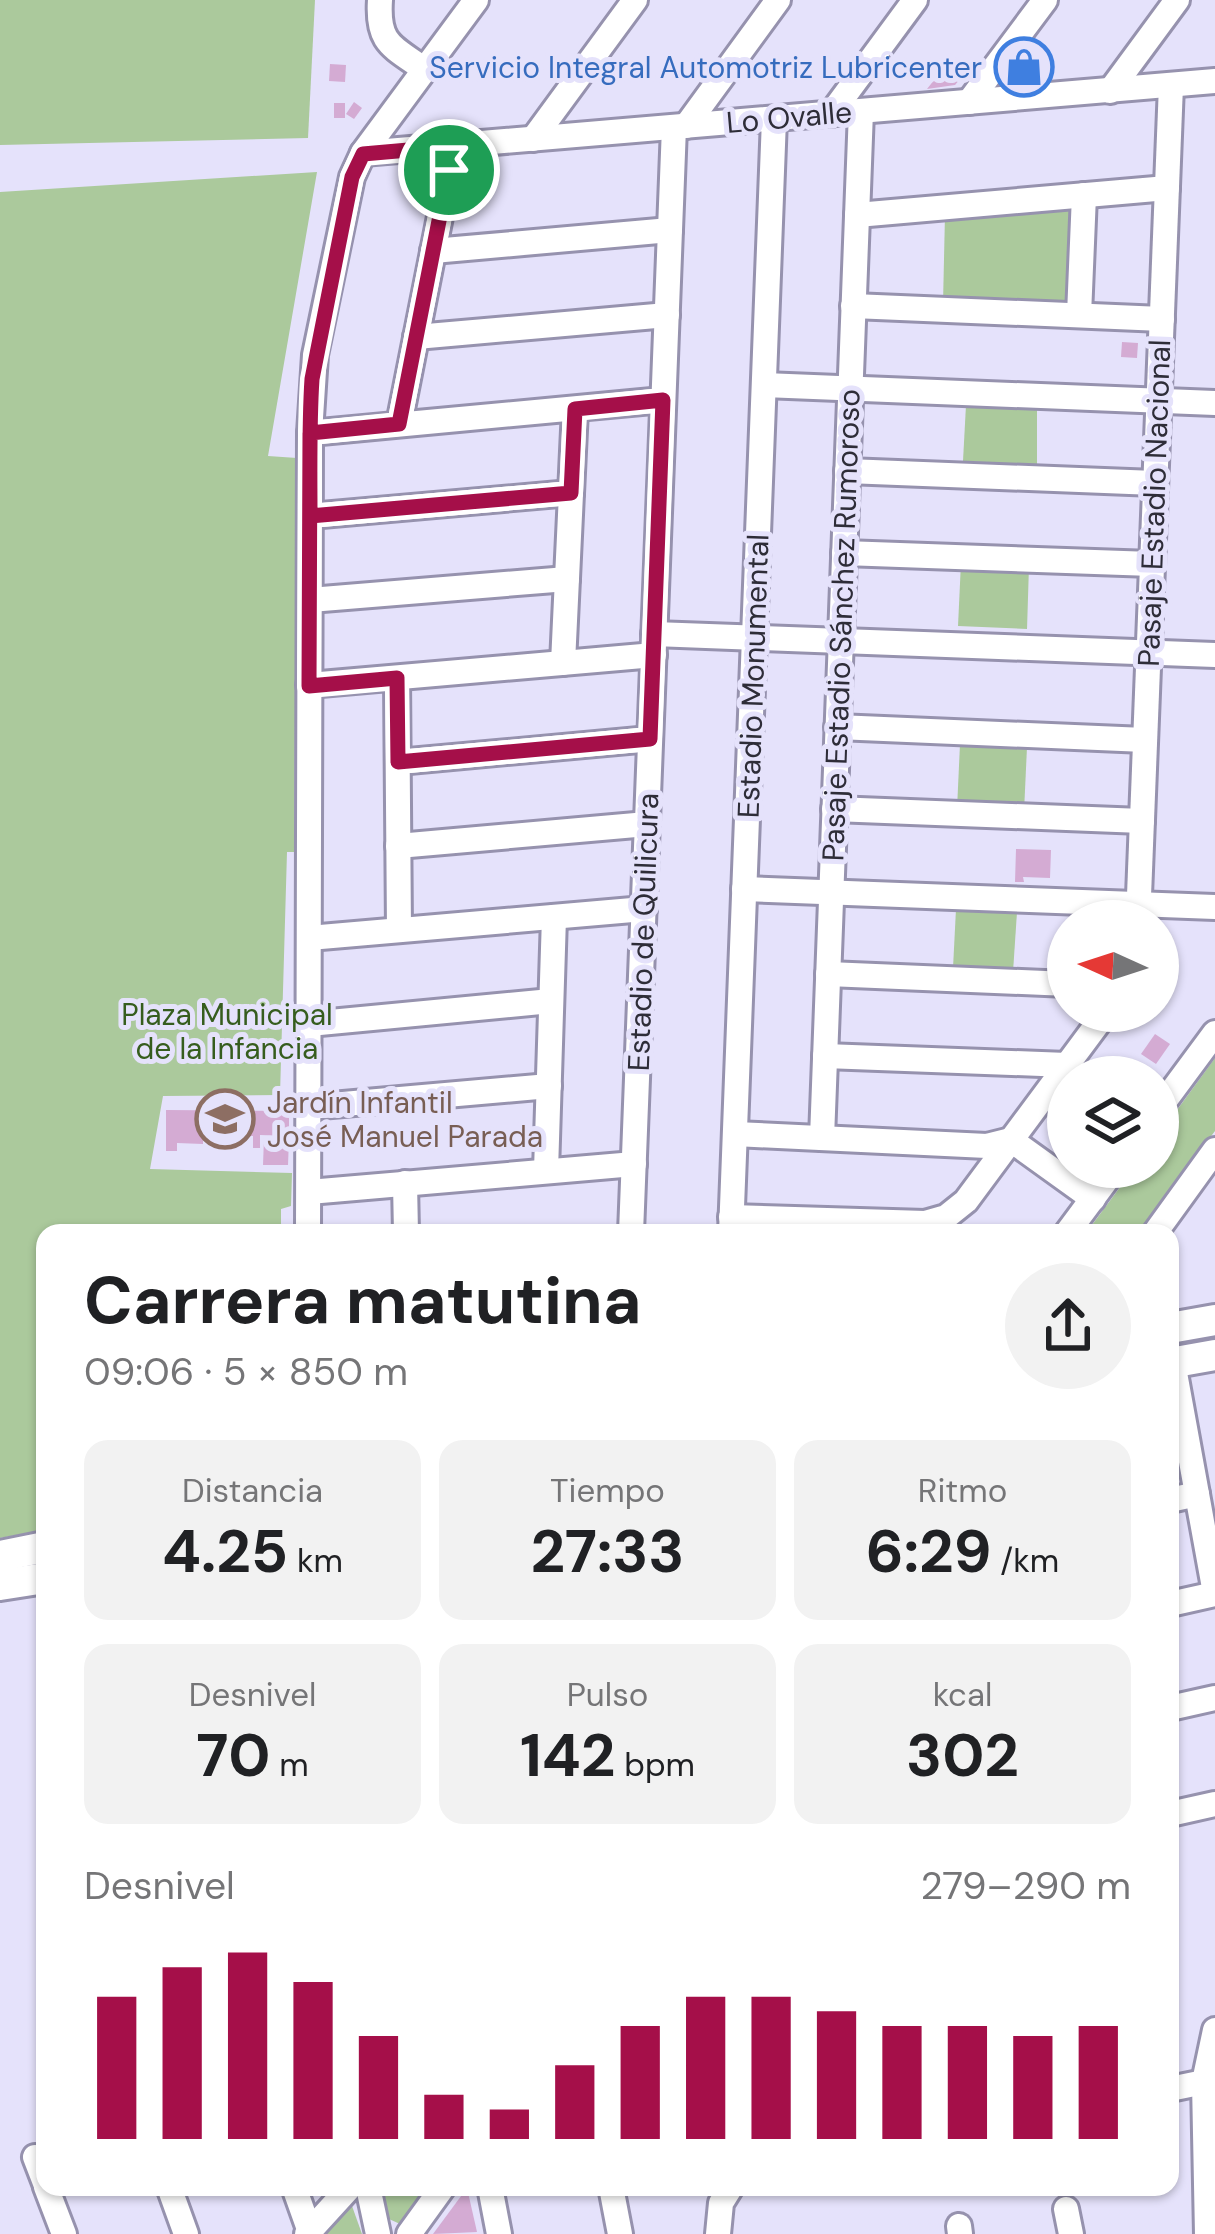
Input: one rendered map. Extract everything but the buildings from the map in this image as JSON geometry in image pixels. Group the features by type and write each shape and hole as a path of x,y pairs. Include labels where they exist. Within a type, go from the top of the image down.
{"main road":[{"path":"1179,1326 1215,1320"},
{"path":"1179,1361 1215,1354"},
{"path":"0,1556 36,1549"},
{"path":"0,1585 36,1579"}],"street":[{"path":"380,0 383,38 425,70"},
{"path":"308,1224 310,433 315,355 344,205 363,154 476,0"},
{"path":"533,139 635,0"},
{"path":"680,127 778,0"},
{"path":"831,114 916,0"},
{"path":"969,102 1045,0"},
{"path":"1109,91 1177,0"},
{"name":"Lo Ovalle","path":"363,154 1215,81"},
{"name":"Pasaje Estadio Nacional","path":"1139,900 1171,86"},
{"name":"Pasaje Estadio Sánchez Rumoroso","path":"822,1138 861,111"},
{"name":"Estadio Monumental","path":"731,1224 774,118"},
{"name":"Estadio de Quilicura","path":"631,1224 670,230 680,127"},
{"path":"399,424 454,146"},
{"path":"857,215 1167,188"},
{"path":"1079,315 1084,195"},
{"path":"434,251 670,230"},
{"path":"853,306 1162,319"},
{"path":"416,337 667,315"},
{"path":"764,385 1215,403"},
{"path":"310,433 663,400"},
{"path":"563,663 575,409"},
{"path":"847,471 1155,483"},
{"path":"310,516 571,493"},
{"path":"844,553 1152,564"},
{"path":"310,600 567,579"},
{"path":"309,686 563,663 654,645 754,638 1215,655"},
{"path":"397,678 399,930"},
{"path":"837,727 1145,740"},
{"path":"398,762 650,739"},
{"path":"834,809 1142,821"},
{"path":"398,845 647,824"},
{"path":"744,890 1047,907"},
{"path":"1179,910 1215,907"},
{"path":"309,938 644,909"},
{"path":"546,1172 554,917"},
{"path":"828,974 1047,983"},
{"path":"309,1024 551,1001"},
{"path":"1179,1082 1215,1033"},
{"path":"825,1056 1047,1064"},
{"path":"309,1107 549,1086"},
{"path":"883,1224 946,1217 966,1202 1047,1092"},
{"path":"735,1134 987,1146 1011,1140 1093,1199"},
{"path":"1162,1224 1215,1150 1215,1138"},
{"path":"309,1192 634,1164"},
{"path":"406,1184 406,1224"},
{"path":"1074,1224 1101,1188"},
{"path":"1179,1396 1204,1504 1215,1593 1179,1602"},
{"path":"1179,1706 1215,1698"},
{"path":"1179,1812 1215,1804"},
{"path":"1207,2234 1204,2082 1215,2030"},
{"path":"1179,2087 1204,2082"},
{"path":"50,2196 64,2234"},
{"path":"173,2196 186,2234"},
{"path":"297,2196 308,2233"},
{"path":"308,2233 342,2196"},
{"path":"370,2196 378,2234"},
{"path":"409,2234 436,2196"},
{"path":"492,2196 499,2234"},
{"path":"612,2196 620,2234"},
{"path":"718,2234 725,2196"}],"green space":[{"path":"0,0 315,0 308,138 0,145"},
{"name":"Plaza Municipal de la Infancia","path":"317,172 268,456 297,458 294,852 287,852 280,1095 163,1096 150,1169 292,1173 291,1206 281,1209 281,1224 36,1224 36,1532 0,1538 0,192"},
{"path":"1075,208 1070,310 943,304 945,214"},
{"path":"966,405 1037,409 1037,465 963,461"},
{"path":"961,562 1029,565 1027,629 958,626"},
{"path":"960,744 1027,747 1024,812 957,809"},
{"path":"956,909 1017,912 1013,972 953,968"},
{"path":"1215,1058 1215,1131 1179,1179 1179,1107"},
{"path":"1119,1188 1172,1188 1145,1224 1093,1224"},
{"path":"385,2196 421,2196 400,2224 389,2219"},
{"path":"352,2206 362,2234 322,2234"}],"place":[{"name":"Servicio Integral Automotriz Lubricenter","path":"1024,67"},
{"name":"Jardín Infantil José Manuel Parada","path":"225,1119"}],"route":[{"path":"449,170 399,424 310,433 309,686 397,678 398,762 650,739 663,400 575,409 571,493 310,516 310,433 310,401 312,379 352,177 363,154 454,146 449,170"}]}
